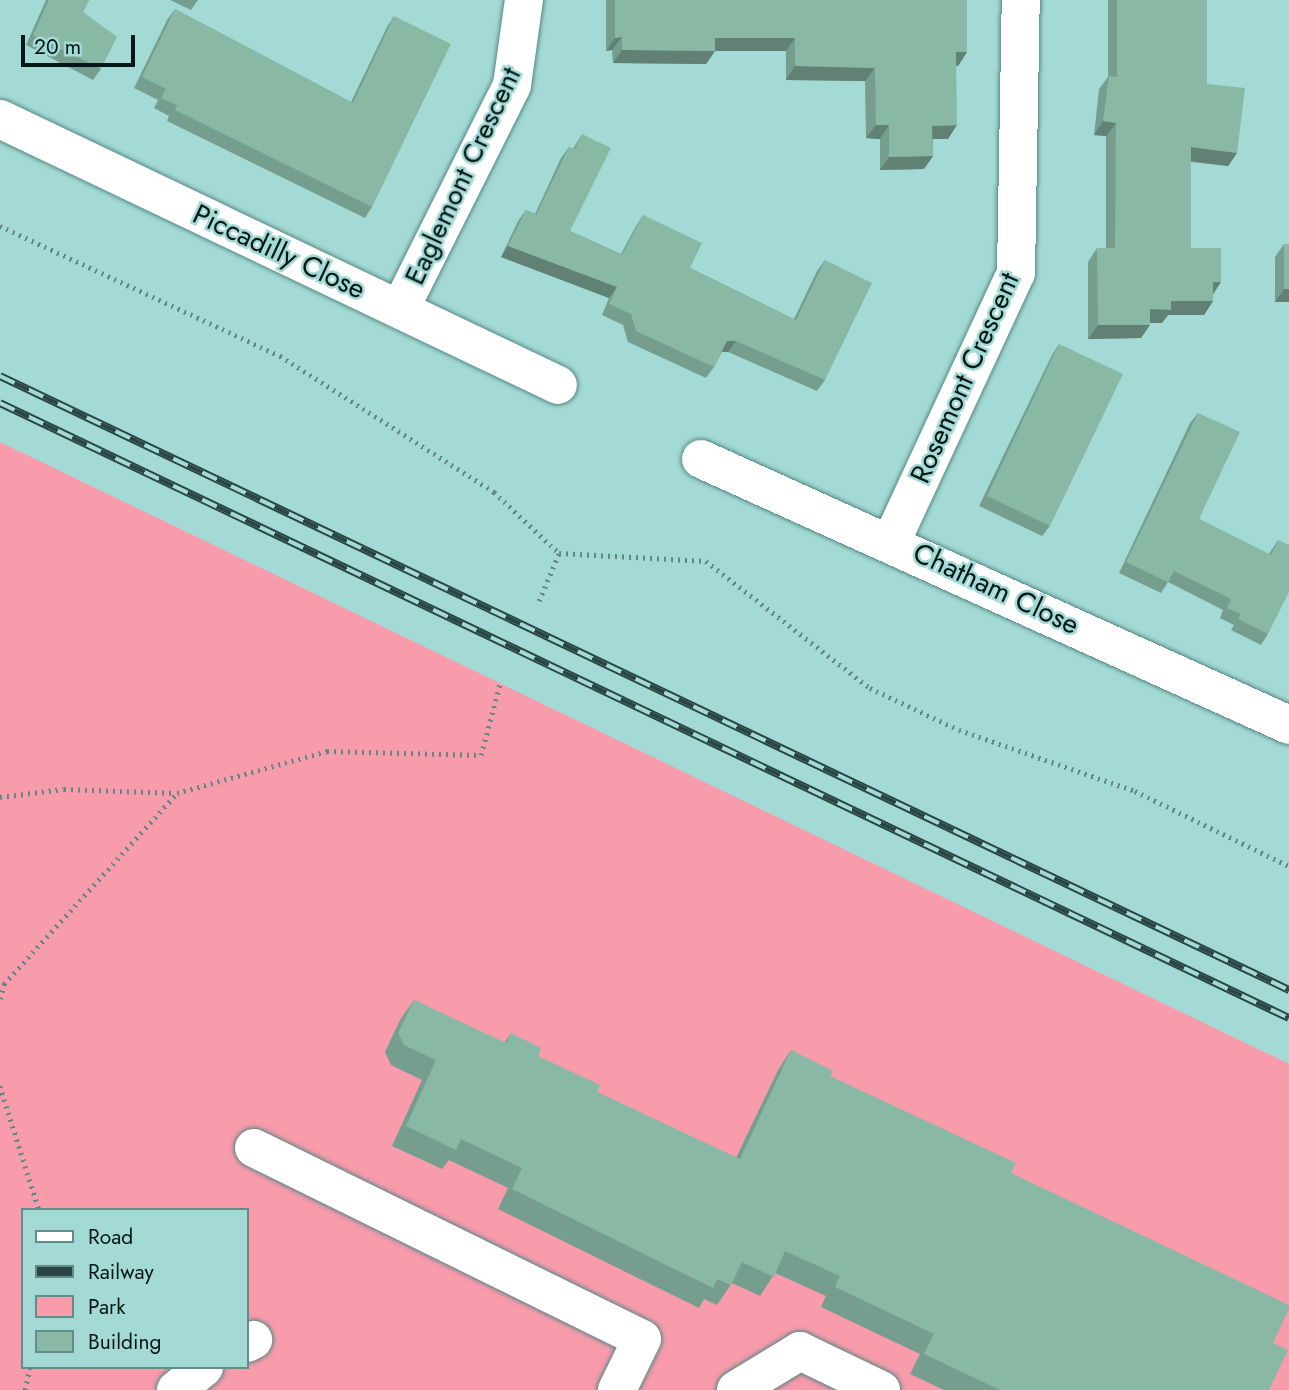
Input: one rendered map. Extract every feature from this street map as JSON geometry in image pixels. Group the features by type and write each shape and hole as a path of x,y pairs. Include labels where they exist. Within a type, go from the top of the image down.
{"street":[{"name":"Eaglemont Crescent","path":"400,309 512,85 524,0"},
{"name":"Rosemont Crescent","path":"892,540 1016,273 1021,0"},
{"name":"Piccadilly Close","path":"0,119 558,385"},
{"name":"Chatham Close","path":"701,459 892,540 1289,725"},
{"path":"254,1148 642,1339 617,1390"},
{"path":"736,1390 800,1352 881,1390"},
{"path":"176,1390 202,1369"}],"path":[{"path":"0,226 280,356 494,492 559,553 706,561 870,688 959,730 1135,791 1289,866"},
{"path":"539,601 559,553"},
{"path":"0,797 64,789 177,793 327,751 481,755 500,683"},
{"path":"0,999 4,984 177,793"},
{"path":"0,1086 38,1208"},
{"path":"25,1390 30,1369"}],"green space":[{"path":"0,442 1289,1064 1289,1390 0,1390"}],"building":[{"path":"49,0 89,0 83,12 117,37 101,69 33,35"},
{"path":"615,0 967,0 967,52 956,52 957,125 932,126 933,156 889,157 889,125 876,125 875,68 795,66 795,38 715,38 715,51 622,50 622,37 615,38"},
{"path":"1117,0 1207,0 1207,84 1245,88 1237,153 1191,147 1191,248 1221,248 1221,282 1213,282 1213,301 1171,301 1171,310 1150,309 1150,325 1098,325 1097,248 1115,248 1116,123 1103,121 1109,76 1117,77"},
{"path":"175,9 353,103 394,16 451,44 372,207 175,110 177,105 161,98 166,89 142,77"},
{"path":"582,134 611,148 570,231 622,255 643,215 702,243 690,268 796,320 825,260 872,283 825,380 736,341 727,341 714,367 636,331 631,314 609,304 617,287 508,246 526,210 536,215 569,147 575,149"},
{"path":"1284,244 1289,244 1289,289 1284,289"},
{"path":"1059,344 1123,374 1050,526 987,496"},
{"path":"1198,413 1240,432 1199,519 1271,555 1278,540 1289,545 1289,592 1268,634 1238,619 1241,614 1227,608 1231,599 1174,571 1168,582 1126,562"},
{"path":"414,1000 506,1043 511,1033 541,1048 538,1056 600,1085 597,1092 740,1159 791,1050 833,1071 830,1076 1016,1163 1011,1173 1289,1305 1273,1343 1288,1350 1269,1390 1000,1390 924,1354 934,1334 835,1287 840,1276 785,1251 774,1277 742,1262 731,1285 717,1279 713,1288 512,1189 522,1168 461,1139 456,1150 406,1126 436,1060 404,1045 398,1033"}],"railway":[{"path":"0,376 1289,990"},
{"path":"0,403 1289,1018"}]}
